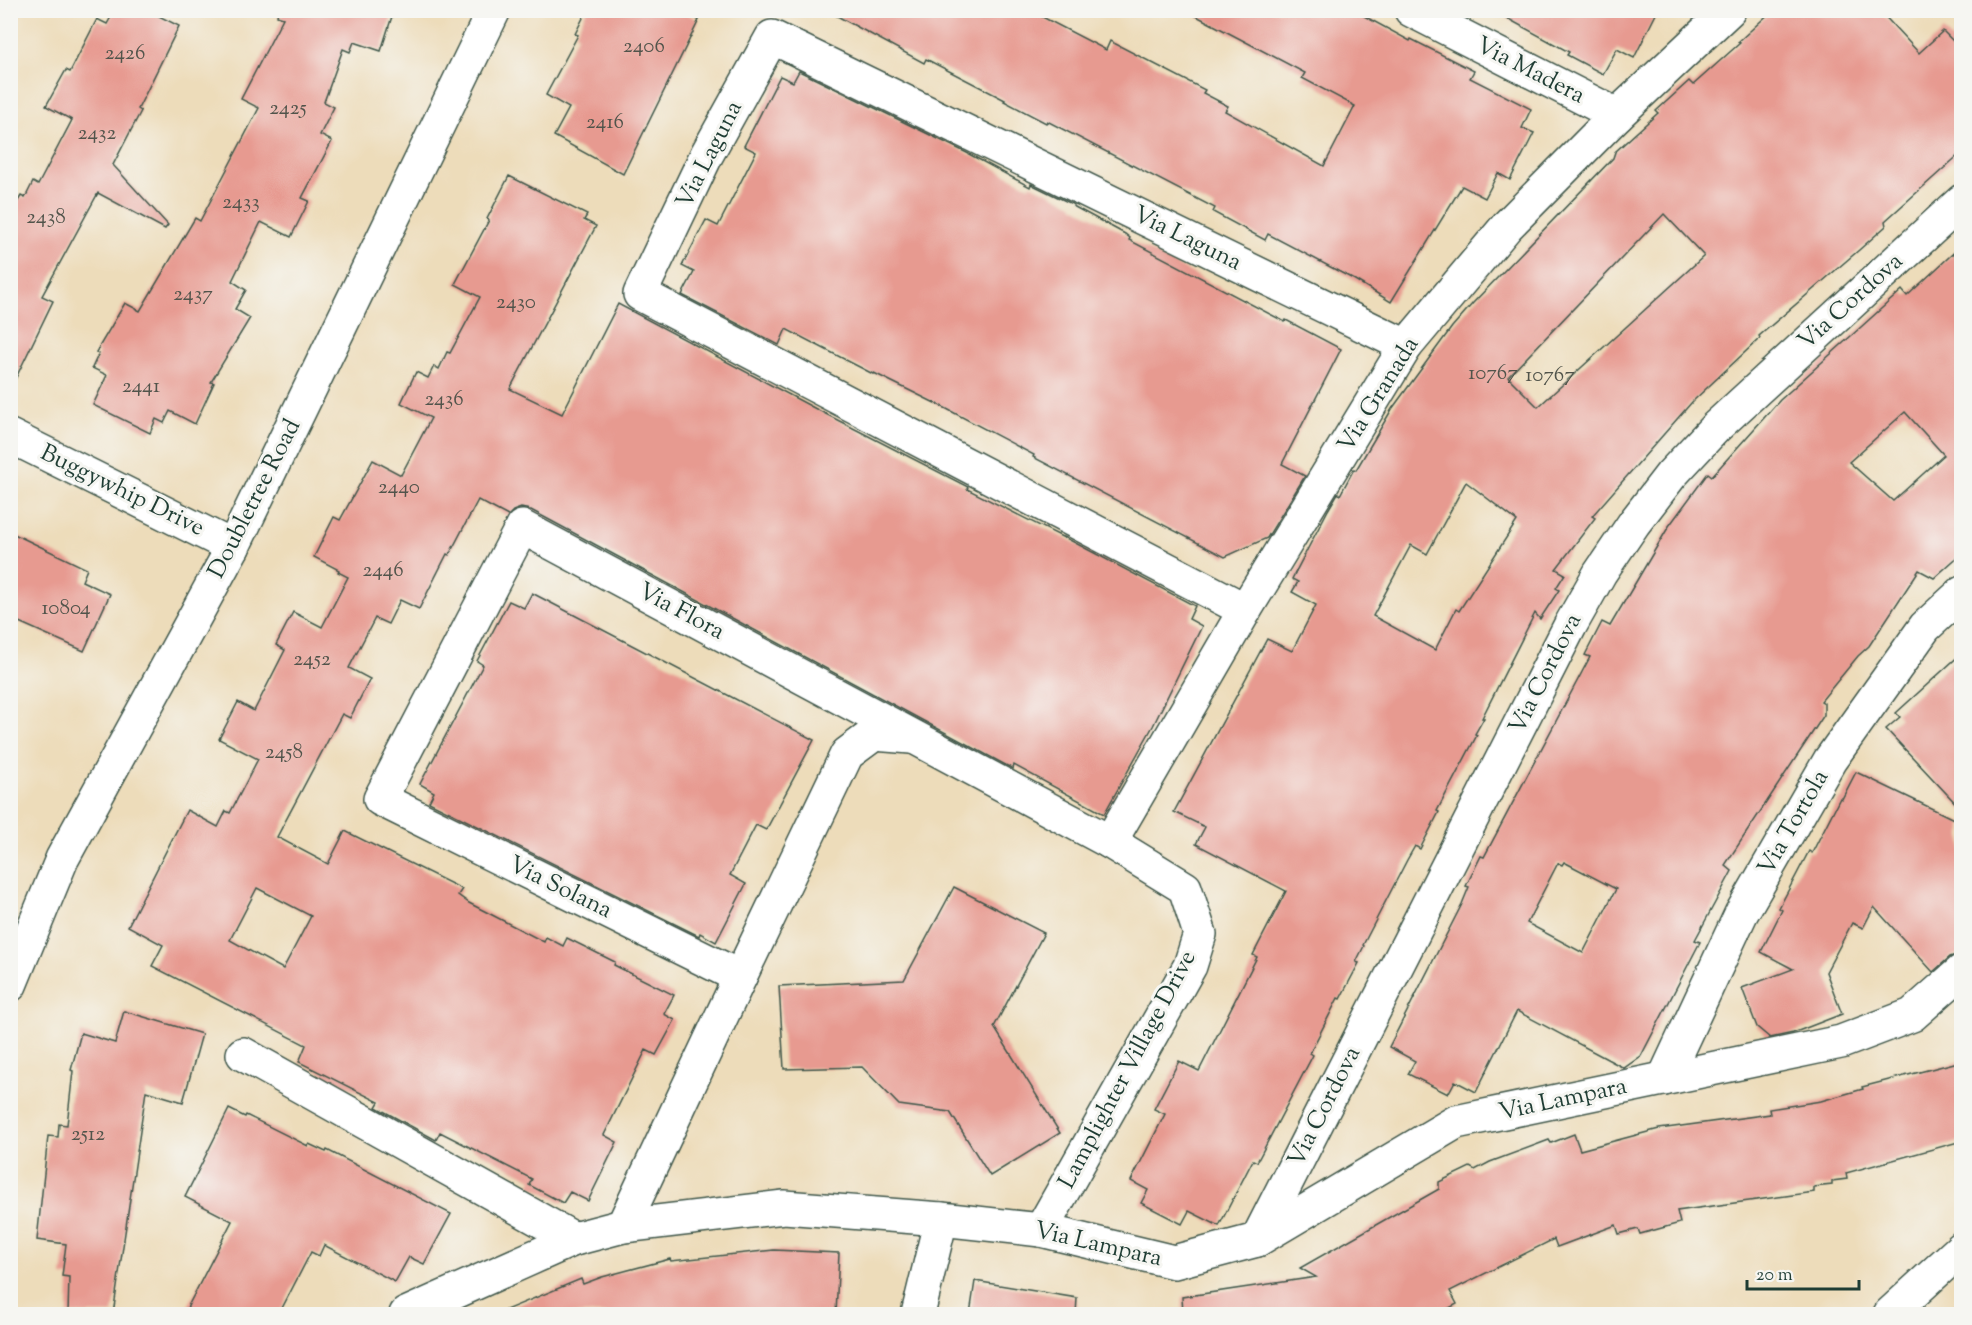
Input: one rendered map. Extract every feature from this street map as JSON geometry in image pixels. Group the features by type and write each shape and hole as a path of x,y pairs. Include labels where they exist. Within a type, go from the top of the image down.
{"street":[{"name":"Doubletree Road","path":"10,985 21,928 62,859 233,547 494,10"},
{"name":"Via Madera","path":"1411,10 1617,115"},
{"name":"Via Granada","path":"1110,842 1245,610 1406,346 1507,226 1617,115 1729,10"},
{"name":"Via Laguna","path":"1245,610 640,294 707,154 772,37 1406,346"},
{"name":"Via Cordova","path":"1257,1240 1570,626 1600,573 1671,475 1716,427 1962,201"},
{"name":"Buggywhip Drive","path":"10,436 233,547"},
{"name":"Via Flora","path":"380,799 522,527 1110,842"},
{"name":"Via Tortola","path":"1664,1078 1741,914 1830,760 1925,627 1962,593"},
{"path":"623,1226 847,754 874,734 912,737"},
{"name":"Via Solana","path":"380,799 740,977"},
{"name":"Lamplighter Village Drive","path":"1041,1230 1190,966 1200,934 1185,888 1110,842"},
{"name":"Via Lampara","path":"406,1314 574,1239 623,1226 784,1207 941,1219 1041,1230 1174,1262 1257,1240 1456,1122 1841,1042 1912,1015 1962,971"},
{"path":"243,1054 574,1239"},
{"path":"918,1314 941,1219"},
{"path":"1890,1314 1947,1279 1962,1248"}],"building":[{"path":"115,10 147,10 179,26 138,109 141,111 113,165 168,225 165,229 98,193 42,296 53,301 10,390 10,214 21,196 25,198 33,182 38,185 72,120 46,106 66,70 70,72 97,19 107,24"},
{"path":"278,10 394,10 381,51 354,42 350,52 343,49 324,102 334,107 320,135 332,141 302,198 309,201 291,237 261,222 232,281 246,290 235,309 250,318 211,382 214,383 195,424 170,411 164,423 156,419 150,433 93,405 107,375 92,368 99,353 96,352 125,303 140,311 195,218 200,221 259,108 241,99 283,18 277,16"},
{"path":"587,10 680,10 699,20 623,174 554,136 569,108 546,95 578,35 575,34"},
{"path":"826,10 1029,10 1106,50 1110,41 1205,90 1203,93 1228,106 1225,111 1324,166 1355,106 1302,78 1305,73 1185,10 1353,10 1410,41 1411,39 1474,71 1470,78 1531,109 1522,128 1534,133 1510,180 1498,173 1485,198 1462,186 1391,302 1355,280 1268,234 1265,240 1213,212 1215,208 1047,121 1046,123 926,59 924,63"},
{"path":"1492,10 1658,10 1634,58 1617,49 1603,74 1567,55 1569,52"},
{"path":"1773,10 1879,10 1919,53 1943,31 1962,50 1962,152 1885,221 1886,226 1759,336 1760,338 1692,402 1592,516 1595,518 1556,569 1565,574 1556,588 1559,590 1540,619 1535,613 1482,718 1484,718 1475,734 1477,735 1437,811 1439,812 1420,849 1415,846 1407,860 1363,945 1356,962 1359,963 1340,999 1338,998 1310,1053 1313,1055 1257,1162 1253,1160 1219,1226 1189,1211 1182,1224 1141,1203 1148,1190 1131,1181 1165,1114 1154,1109 1179,1061 1199,1071 1257,957 1253,955 1286,891 1196,844 1205,827 1174,812 1267,639 1292,651 1316,605 1292,592 1298,582 1292,579 1338,493 1340,495 1392,409 1452,327 1613,158 1615,152 1658,113 1656,111 1689,81 1693,85 1740,43 1738,42","holes":["1664,214 1704,256 1538,407 1508,377","1466,482 1517,521 1459,611 1456,609 1435,650 1373,616 1411,545 1427,554"]},
{"path":"799,71 967,153 1030,187 1031,184 1074,205 1125,234 1130,238 1129,240 1341,349 1282,464 1305,476 1267,538 1225,557 1033,457 1034,455 945,408 786,329 779,345 682,295 694,272 682,266 706,220 718,226 756,152 744,146 780,76 793,82"},
{"path":"509,176 587,215 584,220 596,226 510,389 562,414 618,304 968,487 967,489 1195,606 1189,619 1202,626 1153,726 1104,814 1014,765 1013,769 531,510 521,508 508,516 478,500 419,609 400,600 388,624 375,618 349,668 370,679 350,718 342,714 277,837 328,864 345,831 462,889 458,895 469,903 544,942 546,937 563,946 567,938 674,995 664,1014 675,1020 656,1055 646,1050 604,1135 617,1142 588,1201 570,1192 563,1203 529,1185 532,1179 440,1132 436,1140 376,1107 379,1102 299,1062 306,1045 152,966 163,945 128,926 187,810 218,827 226,811 230,813 258,759 219,739 238,702 254,711 285,650 276,645 293,612 322,627 348,577 314,557 334,517 340,520 373,460 401,475 431,418 401,403 416,372 428,378 434,366 439,369 480,297 455,284 489,220 487,219","holes":["257,888 311,916 283,969 230,940"]},
{"path":"1962,245 1962,553 1934,578 1919,570 1869,646 1821,701 1824,703 1824,715 1725,865 1732,871 1695,940 1700,942 1641,1056 1624,1068 1517,1011 1476,1092 1455,1081 1448,1094 1408,1074 1415,1061 1389,1047 1462,904 1469,887 1466,886 1481,856 1484,857 1590,657 1585,655 1602,622 1610,626 1669,526 1708,473 1712,476 1780,400 1902,290 1907,296","holes":["1905,412 1944,455 1893,501 1849,462","1564,862 1616,889 1583,953 1527,923 1558,863 1562,865"]},
{"path":"10,532 87,569 82,581 110,594 84,651 10,618"},
{"path":"532,593 814,740 766,830 756,825 730,875 746,884 716,942 700,933 699,936 429,802 434,792 420,784 483,665 477,661 509,601 524,608"},
{"path":"1962,653 1962,810 1886,729 1900,717 1896,713"},
{"path":"1856,772 1962,823 1962,953 1950,957 1933,972 1874,907 1863,928 1852,923 1826,972 1842,1014 1793,1033 1770,1038 1757,1027 1742,988 1793,969 1761,952 1782,910 1779,908 1809,851 1812,853"},
{"path":"954,887 1044,933 994,1027 1060,1133 990,1176 950,1112 899,1105 862,1067 784,1069 779,986 904,980"},
{"path":"124,1011 202,1034 183,1102 146,1091 113,1314 68,1314 69,1277 62,1276 66,1244 37,1240 48,1136 58,1137 59,1124 67,1125 73,1071 71,1070 81,1033 115,1043"},
{"path":"1962,1061 1962,1141 1846,1173 1847,1179 1832,1181 1832,1185 1814,1187 1814,1192 1677,1211 1680,1223 1640,1234 1638,1229 1619,1234 1616,1225 1557,1247 1554,1239 1450,1291 1457,1304 1438,1314 1183,1314 1182,1297 1316,1277 1300,1268 1439,1189 1439,1182 1470,1167 1475,1170 1549,1140 1551,1143 1574,1134 1580,1150 1659,1129 1770,1114 1769,1109 1821,1101 1863,1089 1862,1087"},
{"path":"229,1109 308,1146 309,1144 326,1152 327,1150 451,1214 424,1264 409,1257 395,1282 324,1245 319,1256 311,1252 279,1314 184,1314 232,1221 185,1197"},
{"path":"774,1250 839,1253 836,1314 496,1314 581,1279 583,1284 670,1259 671,1261"},
{"path":"975,1281 1077,1298 1076,1314 970,1314"}]}
